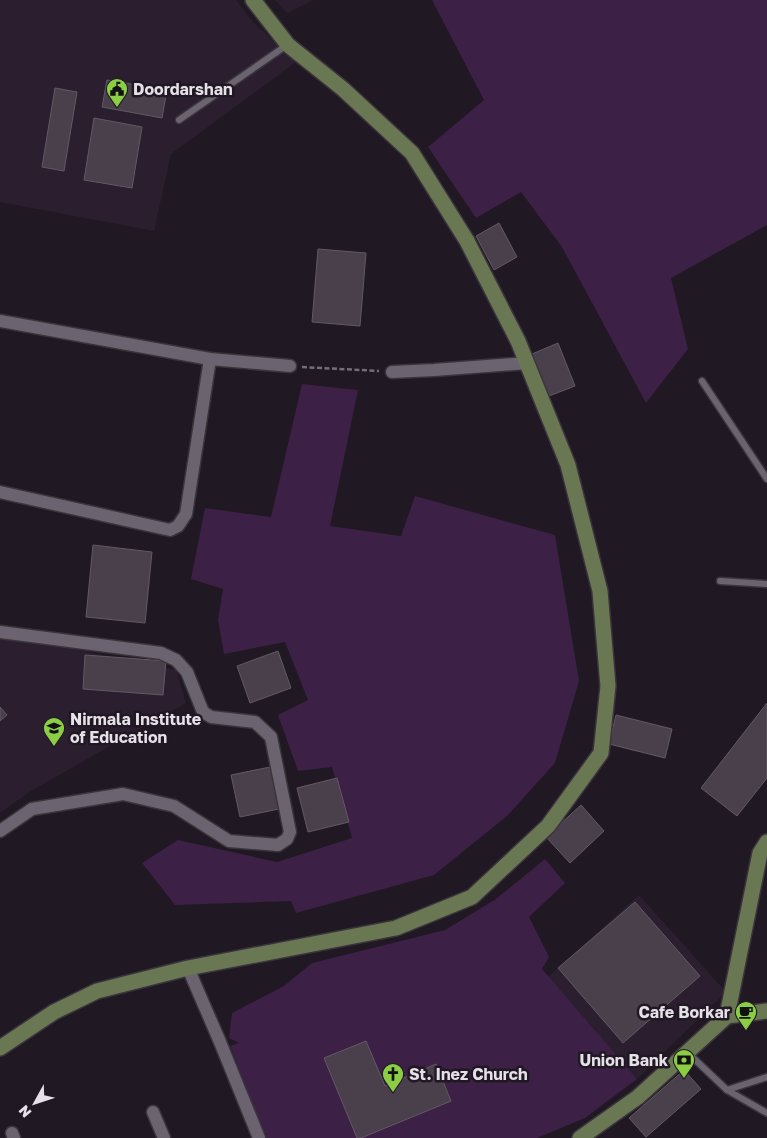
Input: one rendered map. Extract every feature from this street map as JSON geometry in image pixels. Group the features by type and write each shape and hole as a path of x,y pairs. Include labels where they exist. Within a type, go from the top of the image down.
{"main road":[{"path":"0,1048 54,1012 97,991 188,968 396,928 472,897 548,826 600,753 608,686 600,591 568,465 518,341 467,241 412,153 343,88 288,45 253,0"},
{"path":"727,1016 760,854 767,842"},
{"path":"580,1138 638,1097 727,1016 767,1011"}],"street":[{"path":"0,321 210,359 290,366"},
{"path":"0,492 170,530 178,526 186,514 210,359"},
{"path":"392,372 527,363"},
{"path":"0,632 161,653 176,660 187,672 204,712 211,718 255,722 271,737 290,832 287,839 278,845 229,841 174,806 123,794 32,809 0,831"},
{"path":"188,968 259,1138"},
{"path":"152,1112 164,1138"}],"lane":[{"path":"179,120 288,45"},
{"path":"702,382 767,480"},
{"path":"720,580 767,584"},
{"path":"687,1052 727,1090 767,1113"},
{"path":"727,1090 767,1077"}],"path":[{"path":"290,366 392,372"}],"shaded area":[{"name":"Doordarshan","path":"0,0 236,0 251,20 296,62 171,154 154,231 0,202"},
{"path":"275,0 313,0 287,13"},
{"path":"432,0 767,0 767,225 671,278 688,349 646,403 562,247 521,192 476,218 428,147 484,100"},
{"path":"302,384 358,390 330,526 401,536 415,496 555,535 579,681 555,763 507,816 434,875 296,913 291,901 175,905 142,863 178,840 277,862 352,838 332,767 298,771 278,715 308,700 285,642 224,654 218,620 223,589 191,579 205,508 271,517"},
{"name":"Nirmala Institute of Education","path":"0,634 176,670 186,703 31,791 0,813"},
{"path":"545,859 565,883 529,917 549,957 542,969 637,1079 585,1118 537,1138 266,1138 230,1046 239,1043 229,1038 232,1013 284,986 312,963 445,930 496,899"},
{"path":"639,895 726,992 637,1079 548,977"}],"building":[{"path":"107,80 167,90 162,118 102,107"},
{"path":"55,88 77,92 64,171 42,167"},
{"path":"94,118 142,127 132,188 84,180"},
{"path":"499,223 517,257 494,270 476,236"},
{"path":"318,249 366,253 360,326 312,322"},
{"path":"558,343 575,386 549,396 532,354"},
{"path":"93,545 152,552 145,623 86,617"},
{"path":"278,651 291,688 250,703 237,666"},
{"path":"85,655 166,661 163,695 83,689"},
{"path":"767,703 767,778 737,816 701,788"},
{"path":"0,707 7,715 0,721"},
{"path":"616,715 672,729 665,758 609,744"},
{"path":"270,767 279,809 240,817 231,775"},
{"path":"337,778 349,822 308,832 297,788"},
{"path":"581,805 604,831 570,863 546,837"},
{"path":"635,902 700,976 623,1043 558,968"},
{"name":"St. Inez Church","path":"366,1041 385,1086 436,1064 451,1101 357,1138 324,1058"},
{"path":"684,1070 701,1089 646,1137 629,1118"}],"place":[{"name":"Doordarshan","path":"117,108"},
{"name":"Nirmala Institute of Education","path":"54,747"},
{"name":"Cafe Borkar","path":"746,1031"},
{"name":"Union Bank","path":"684,1079"},
{"name":"St. Inez Church","path":"393,1093"}]}
